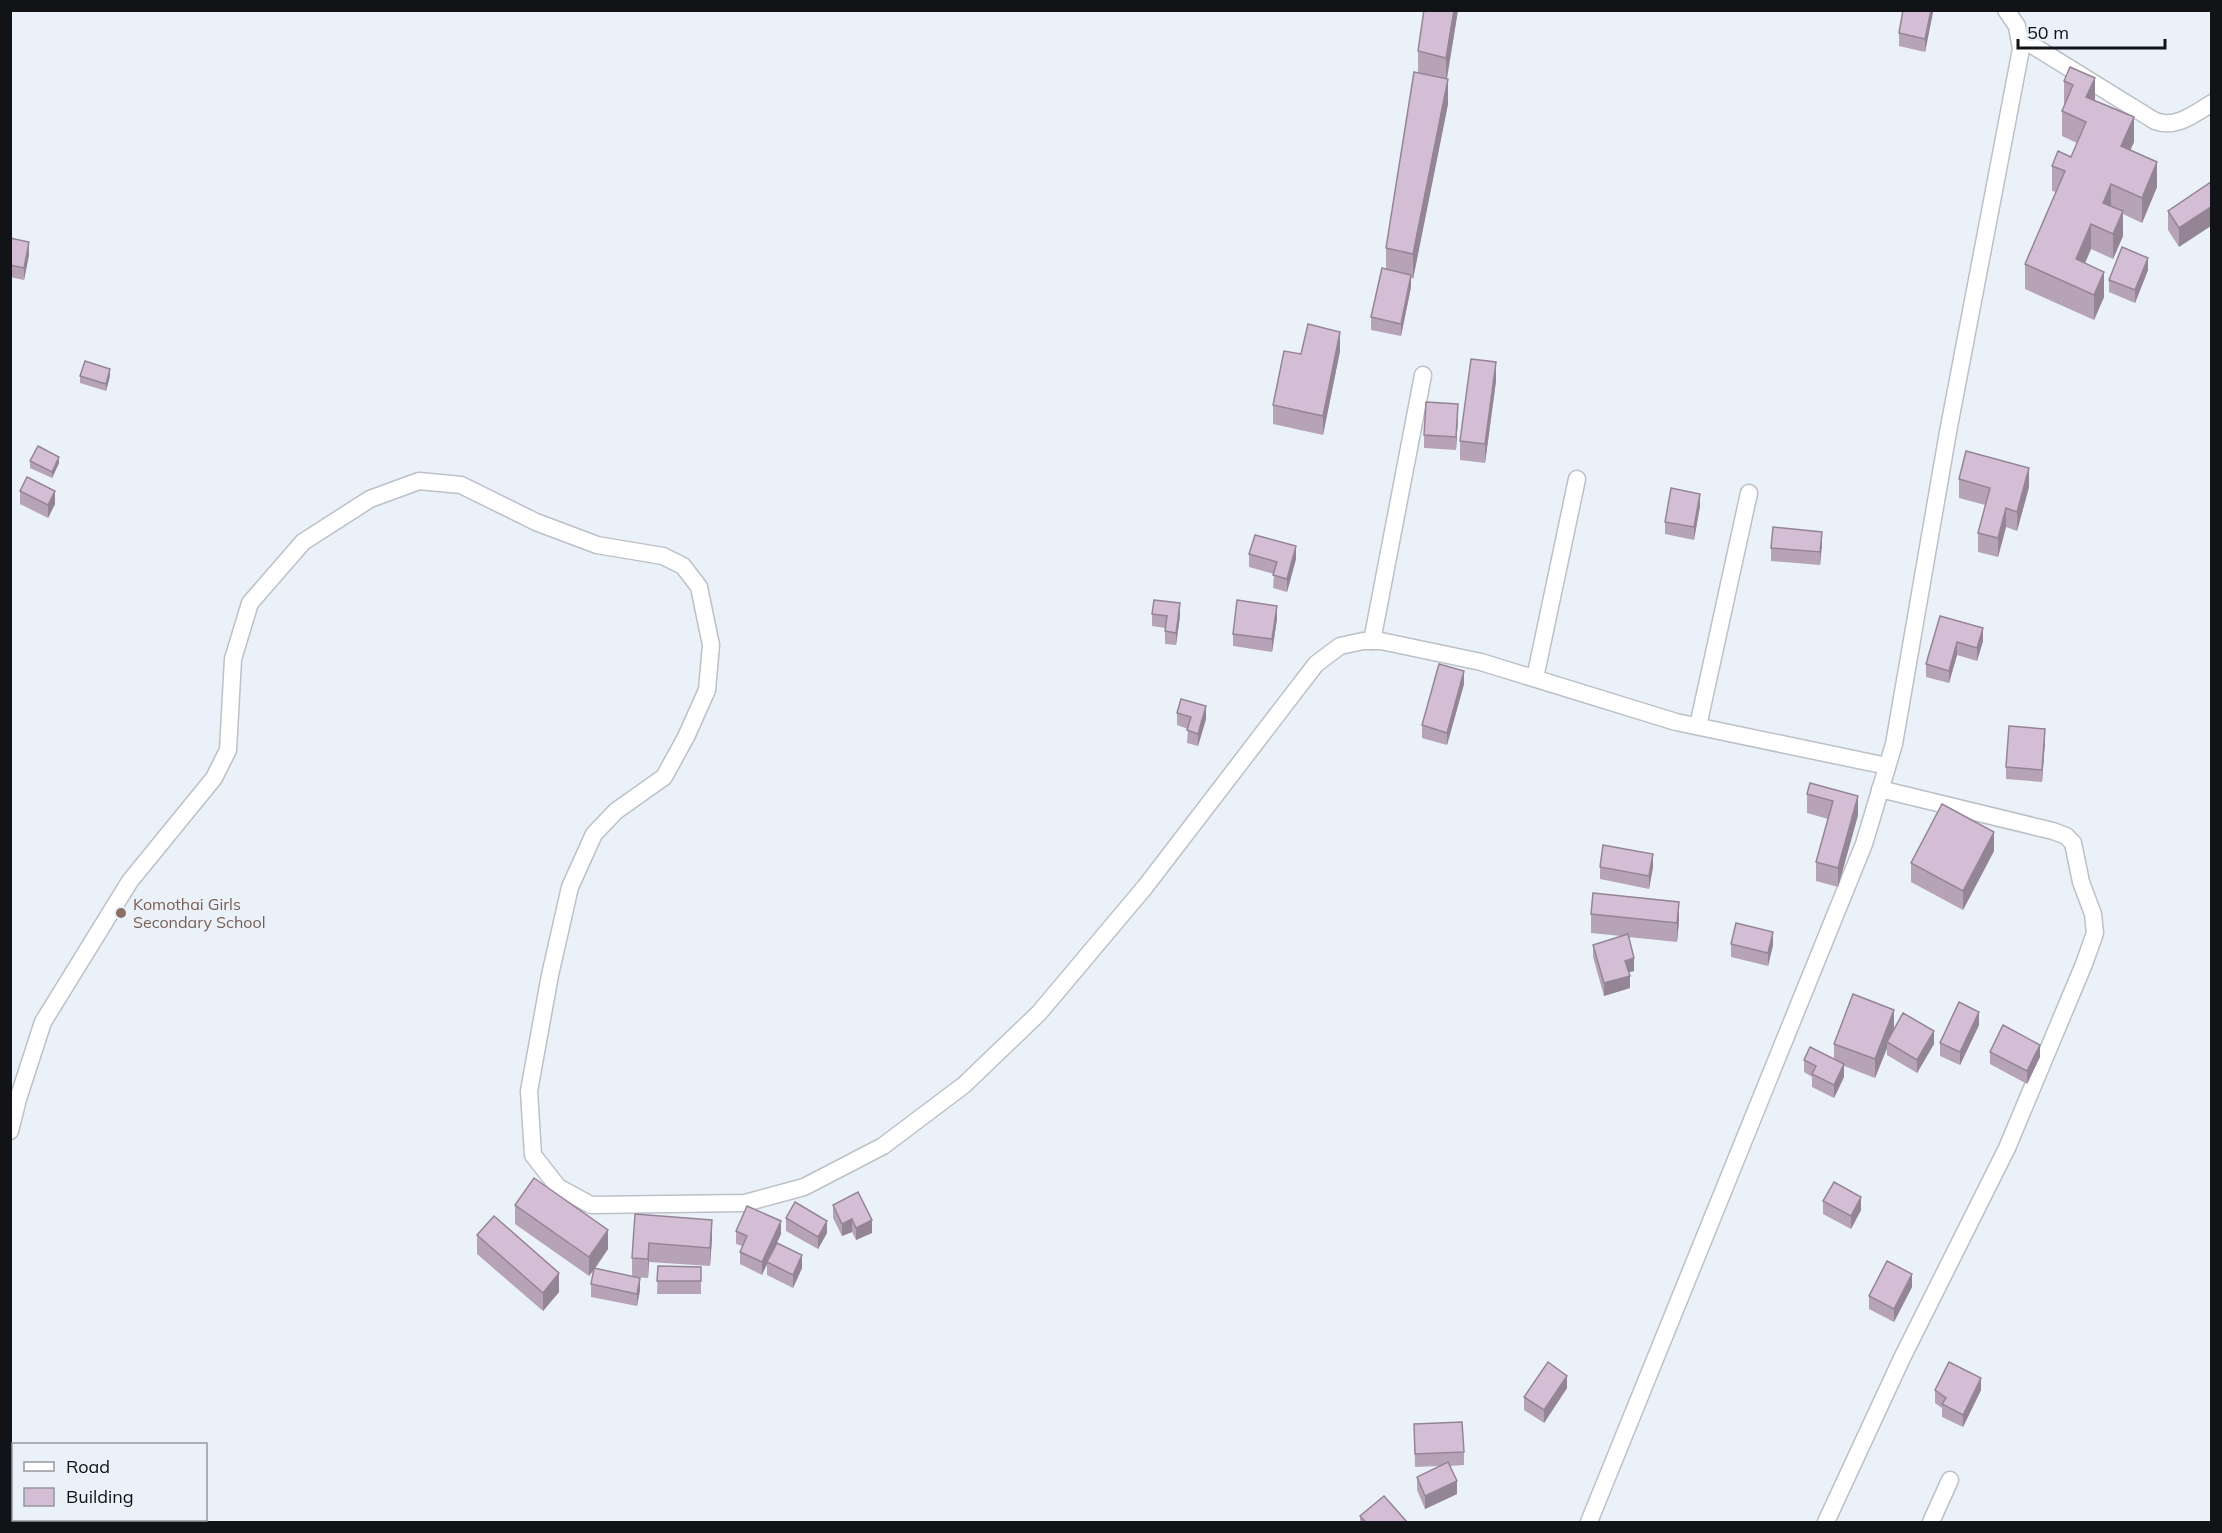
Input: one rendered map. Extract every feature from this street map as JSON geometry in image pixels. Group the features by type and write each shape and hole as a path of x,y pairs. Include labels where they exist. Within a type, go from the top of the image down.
{"street":[{"path":"2006,10 2019,25 2155,121 2167,125 2188,118 2211,103"},
{"path":"1589,1522 1859,855 1894,744 1948,432 2017,75 2021,49 2019,25"},
{"path":"1372,641 1423,375"},
{"path":"1535,678 1576,479"},
{"path":"10,1131 43,1022 130,881 214,778 228,750 232,659 250,603 303,542 370,499 419,481 461,485 536,522 597,545 663,556 683,566 699,587 711,645 707,690 686,737 664,777 616,811 594,834 570,887 550,975 529,1091 532,1155 558,1187 591,1205 746,1203 804,1188 883,1146 964,1085 1039,1013 1145,887 1316,664 1340,646 1372,641 1481,662 1676,722 1887,766"},
{"path":"1698,726 1749,493"},
{"path":"1826,1522 1902,1358 2007,1148 2095,933 2093,914 2081,882 2073,843 2066,837 2054,831 1880,789"},
{"path":"1931,1522 1950,1480"}],"building":[{"path":"1424,10 1454,10 1446,58 1418,51"},
{"path":"1903,10 1931,10 1925,39 1899,33"},
{"path":"2070,67 2095,78 2086,97 2134,117 2121,146 2157,162 2142,198 2111,184 2103,203 2123,211 2113,234 2091,224 2076,259 2104,272 2094,295 2025,264 2065,171 2052,166 2058,151 2071,157 2086,122 2062,111 2073,85 2064,81"},
{"path":"1414,72 1448,79 1413,254 1386,248"},
{"path":"2211,182 2211,207 2179,228 2168,211"},
{"path":"10,238 29,242 24,268 10,265"},
{"path":"2122,247 2148,258 2135,290 2109,280"},
{"path":"1382,268 1411,275 1401,324 1371,317"},
{"path":"1308,324 1340,332 1323,416 1273,405 1284,351 1301,354"},
{"path":"1471,359 1496,362 1485,444 1460,441"},
{"path":"85,361 110,369 106,384 80,376"},
{"path":"1426,402 1458,404 1456,437 1424,435"},
{"path":"38,446 59,457 52,472 30,461"},
{"path":"1966,451 2029,468 2017,512 2006,508 1998,538 1978,533 1990,488 1959,479"},
{"path":"27,477 55,491 48,505 20,491"},
{"path":"1671,488 1700,494 1694,527 1665,522"},
{"path":"1773,527 1822,532 1820,552 1771,548"},
{"path":"1255,535 1296,546 1287,579 1273,575 1277,562 1249,554"},
{"path":"1154,600 1180,603 1176,633 1165,631 1167,616 1152,614"},
{"path":"1237,600 1277,606 1272,639 1233,634"},
{"path":"1940,616 1983,628 1977,648 1957,642 1949,671 1926,664"},
{"path":"1439,664 1464,671 1447,733 1422,725"},
{"path":"1181,699 1206,706 1198,734 1187,730 1191,717 1177,713"},
{"path":"2009,726 2045,729 2042,770 2006,767"},
{"path":"1810,783 1858,796 1838,868 1816,862 1833,801 1807,794"},
{"path":"1942,804 1994,832 1963,891 1911,863"},
{"path":"1603,845 1653,854 1649,876 1600,867"},
{"path":"1593,893 1679,902 1677,923 1591,914"},
{"path":"1736,923 1773,932 1768,953 1731,944"},
{"path":"1628,934 1634,958 1625,961 1630,976 1604,983 1593,945"},
{"path":"1853,994 1894,1010 1875,1059 1834,1044"},
{"path":"1959,1002 1979,1012 1960,1052 1940,1043"},
{"path":"1903,1013 1934,1031 1917,1060 1887,1042"},
{"path":"2003,1025 2040,1045 2027,1071 1990,1052"},
{"path":"1810,1047 1844,1064 1834,1085 1812,1074 1816,1066 1804,1060"},
{"path":"534,1178 608,1230 589,1257 515,1205"},
{"path":"1834,1182 1861,1197 1851,1216 1823,1201"},
{"path":"858,1192 872,1220 856,1228 852,1219 842,1224 833,1205"},
{"path":"795,1202 827,1221 818,1237 786,1218"},
{"path":"747,1206 781,1221 762,1262 740,1252 747,1236 736,1231"},
{"path":"635,1214 712,1220 710,1248 649,1243 648,1259 632,1258"},
{"path":"494,1216 559,1273 543,1293 477,1235"},
{"path":"777,1243 802,1255 793,1275 767,1262"},
{"path":"1887,1261 1912,1274 1894,1309 1869,1296"},
{"path":"658,1266 701,1267 701,1281 657,1281"},
{"path":"594,1268 640,1278 637,1294 591,1284"},
{"path":"1548,1362 1567,1376 1544,1410 1524,1397"},
{"path":"1949,1362 1981,1378 1963,1415 1942,1404 1946,1398 1935,1390"},
{"path":"1462,1422 1464,1452 1415,1454 1414,1424"},
{"path":"1448,1462 1457,1481 1425,1496 1417,1477"},
{"path":"1384,1496 1407,1522 1366,1522 1360,1516"}],"place":[{"name":"Komothai Girls Secondary School","path":"121,913"}]}
